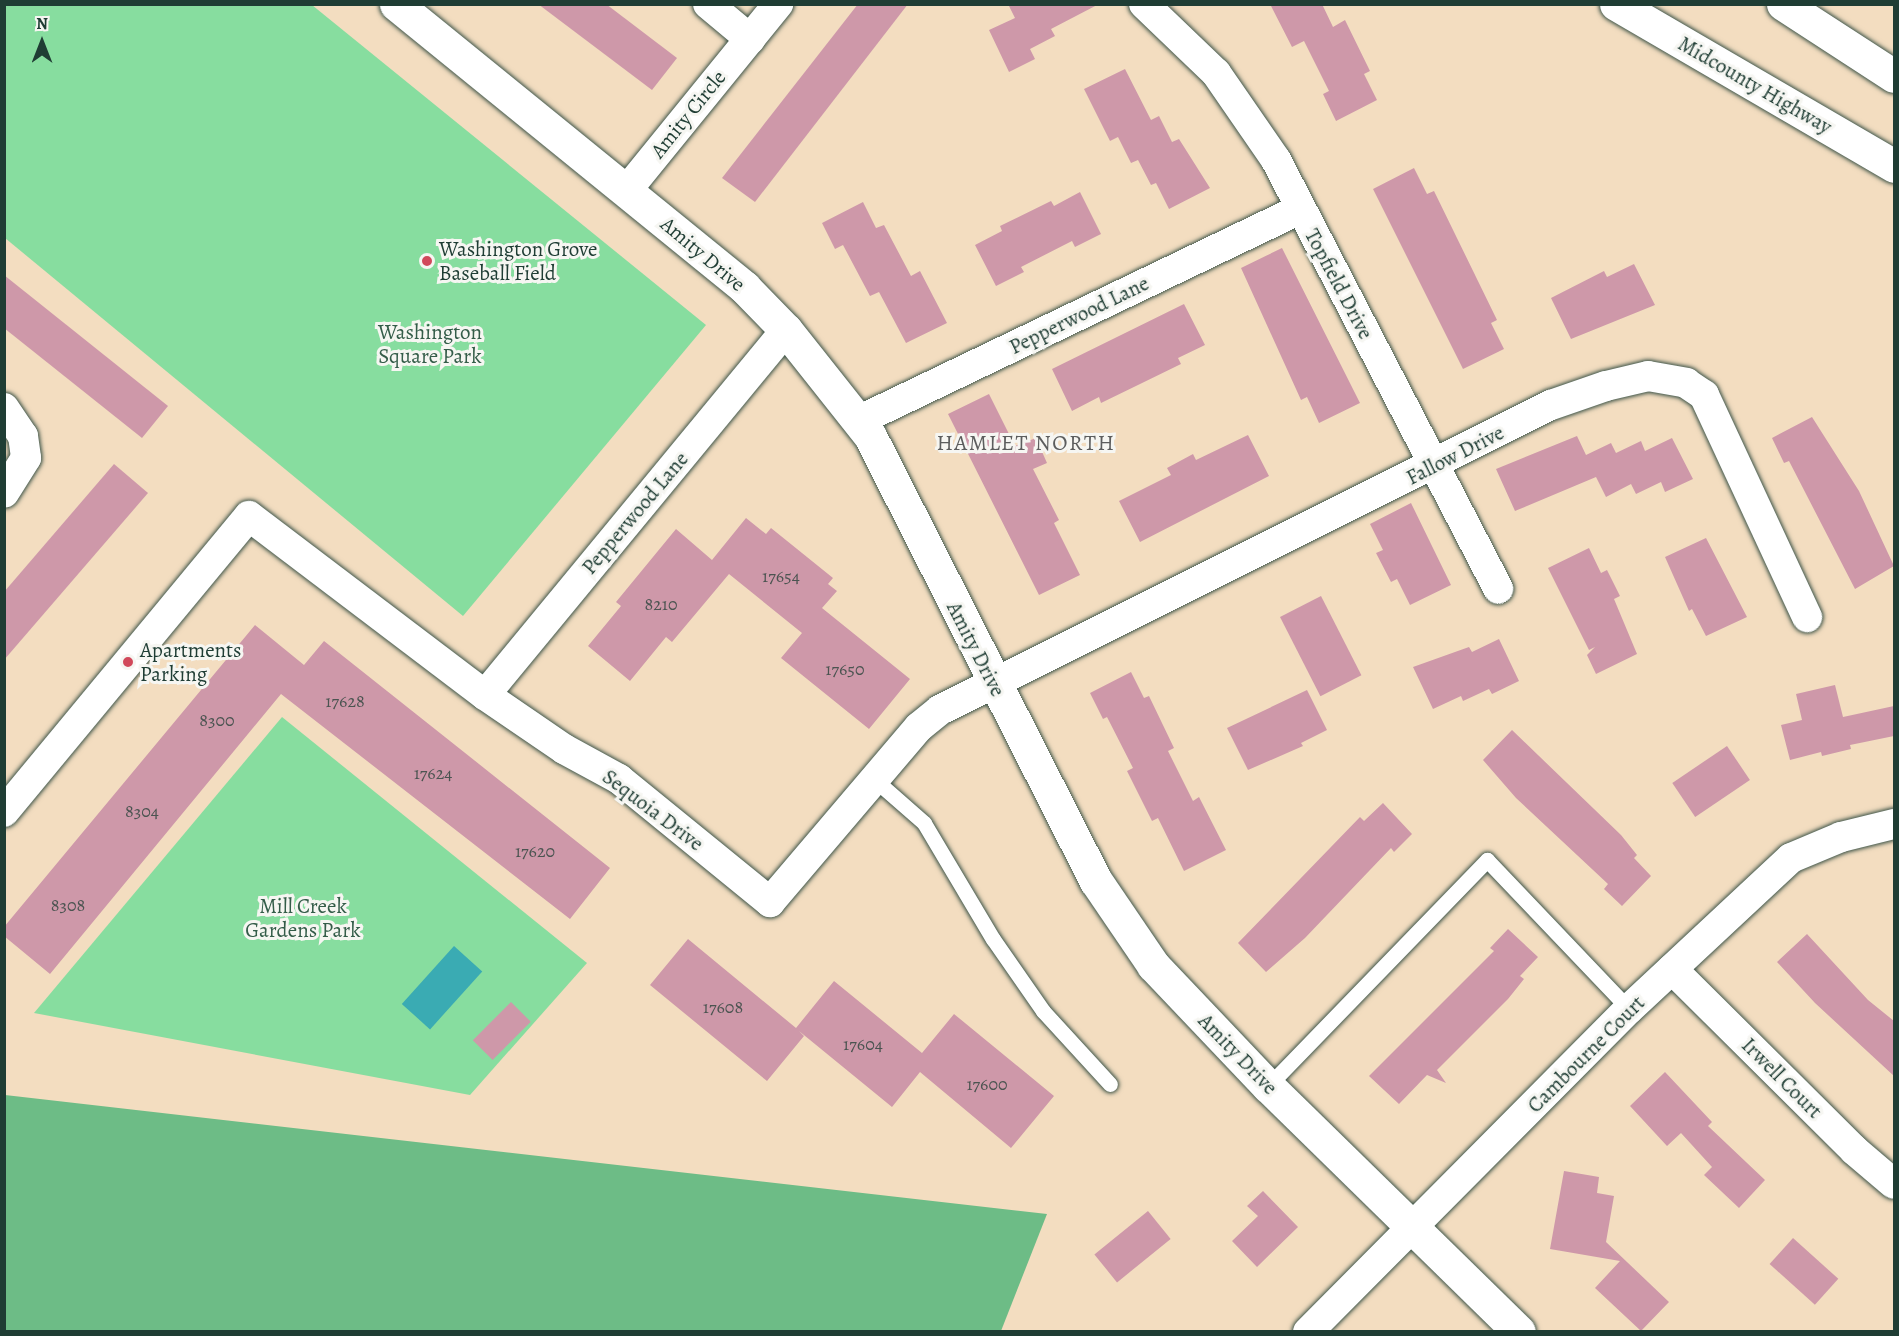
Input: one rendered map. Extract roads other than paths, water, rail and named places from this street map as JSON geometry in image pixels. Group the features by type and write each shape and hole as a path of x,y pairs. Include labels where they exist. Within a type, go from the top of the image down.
{"street":[{"name":"Amity Drive","path":"396,4 744,286 786,330 860,420 994,686 1096,881 1153,965 1268,1086 1519,1332"},
{"path":"708,4 750,39"},
{"name":"Amity Circle","path":"627,190 778,4"},
{"name":"Topfield Drive","path":"1144,4 1216,73 1276,160 1299,210 1437,465 1498,589"},
{"name":"Midcounty Highway","path":"1616,4 1894,166"},
{"path":"1783,4 1894,76"},
{"name":"Pepperwood Lane","path":"860,420 1299,210"},
{"name":"Pepperwood Lane","path":"484,695 786,330"},
{"name":"Fallow Drive","path":"994,686 1437,465 1551,405 1605,386 1648,376 1686,383 1704,395 1808,617"},
{"path":"4,408 23,436 26,458 4,493"},
{"name":"Sequoia Drive","path":"4,812 249,516 484,695 564,749 619,779 770,902 919,727 940,710 994,686"},
{"name":"Cambourne Court","path":"1308,1332 1629,1009 1791,858 1841,837 1894,824"},
{"name":"Irwell Court","path":"1672,969 1854,1150 1894,1184"}],"lane":[{"path":"874,779 924,823 993,939 1043,1011 1110,1084"},
{"path":"1268,1086 1487,860 1629,1009"}],"water":[{"path":"454,946 482,971 430,1029 402,1004"}],"place":[{"name":"Washington Grove Baseball Field","path":"427,261"},
{"name":"Apartments Parking","path":"128,662"}],"district":[{"name":"HAMLET NORTH","path":"1026,444"}],"park label":[{"name":"Washington Square Park","path":"430,344"},
{"name":"Mill Creek Gardens Park","path":"303,918"}]}
